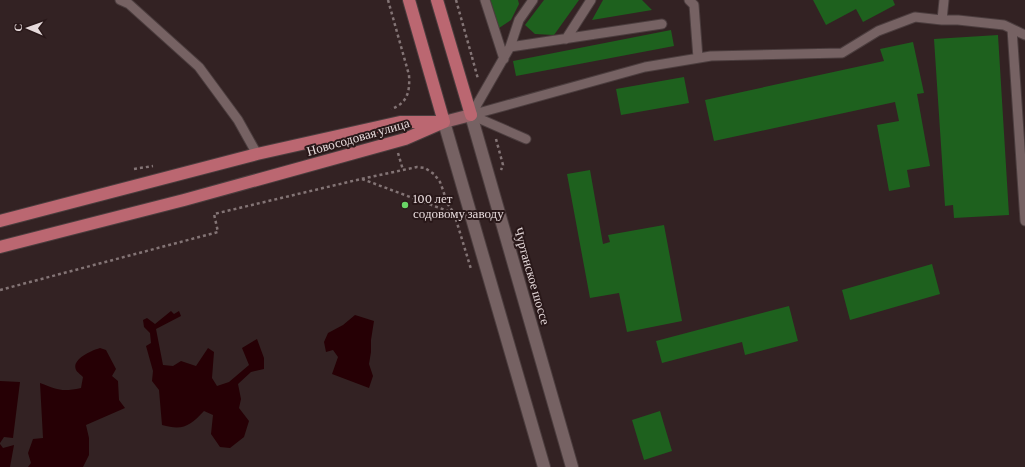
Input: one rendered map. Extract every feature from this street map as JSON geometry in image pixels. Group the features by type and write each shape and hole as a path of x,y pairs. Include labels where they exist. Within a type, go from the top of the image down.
{"main road":[{"path":"409,0 444,122 471,115"},
{"name":"Чуртанское шоссе","path":"438,0 471,115"},
{"name":"Новосодовая улица","path":"0,221 257,154 400,122 444,122"},
{"name":"Новосодовая улица","path":"0,247 184,200 405,139 444,122"}],"street":[{"name":"Чуртанское шоссе","path":"471,115 572,467"},
{"path":"444,122 544,467"}],"lane":[{"path":"120,0 128,4 199,67 238,120 257,154"},
{"path":"485,0 504,59"},
{"path":"566,39 591,0"},
{"path":"690,0 694,5 698,58"},
{"path":"942,20 944,0"},
{"path":"471,115 504,59 510,47 519,20 530,2"},
{"path":"471,115 645,67 698,58 711,56 842,53 878,31 915,16 942,20 958,20 1004,25 1025,35"},
{"path":"510,47 662,24"},
{"path":"1012,29 1025,221"},
{"path":"471,115 526,139"}],"path":[{"path":"387,110 402,103 407,97 410,87 409,75 388,0"},
{"path":"0,290 218,232 214,214 417,167 425,168 434,174 440,182 447,203 454,213 472,273"},
{"path":"361,179 454,213"}],"shaded area":[{"path":"171,311 174,314 179,311 181,316 156,329 163,365 173,366 181,361 196,366 208,348 214,352 212,378 217,386 229,382 249,365 242,348 257,339 264,358 264,369 251,372 238,384 241,399 239,408 249,421 244,437 230,448 220,447 211,434 213,415 204,411 186,426 169,427 162,425 159,390 152,381 153,371 146,346 151,343 150,333 144,327 143,320 147,318 155,324"},
{"path":"355,315 374,321 369,364 373,376 369,388 332,374 338,357 333,350 326,352 324,342 328,333 343,325"},
{"path":"100,348 106,350 116,369 112,376 118,381 119,400 125,408 86,425 89,438 89,455 83,467 28,467 31,463 28,453 33,439 43,438 40,383 60,390 81,388 83,377 78,373 75,366 84,356"},
{"path":"0,381 20,382 13,438 4,437 0,443"},
{"path":"0,444 3,448 14,445 10,467 0,467"}],"building":[{"path":"490,0 518,0 519,4 511,20 499,28"},
{"path":"544,0 579,0 554,35 535,34 525,25"},
{"path":"603,0 642,0 652,10 592,20"},
{"path":"813,0 893,0 895,5 863,22 856,9 826,25"},
{"path":"671,30 674,46 516,76 513,61"},
{"path":"998,35 1009,215 954,218 953,205 945,206 934,39"},
{"path":"913,42 924,93 917,94 930,166 907,170 910,187 889,191 877,125 899,121 895,102 714,141 705,100 884,61 880,49"},
{"path":"684,77 689,103 621,115 616,89"},
{"path":"590,170 603,244 610,242 608,235 664,225 682,321 627,332 619,293 590,298 567,174"},
{"path":"932,264 940,294 850,320 842,290"},
{"path":"789,306 798,341 745,355 742,342 662,363 656,341"},
{"path":"660,411 672,451 644,460 632,420"}],"place":[{"name":"100 лет содовому заводу","path":"405,205"}]}
